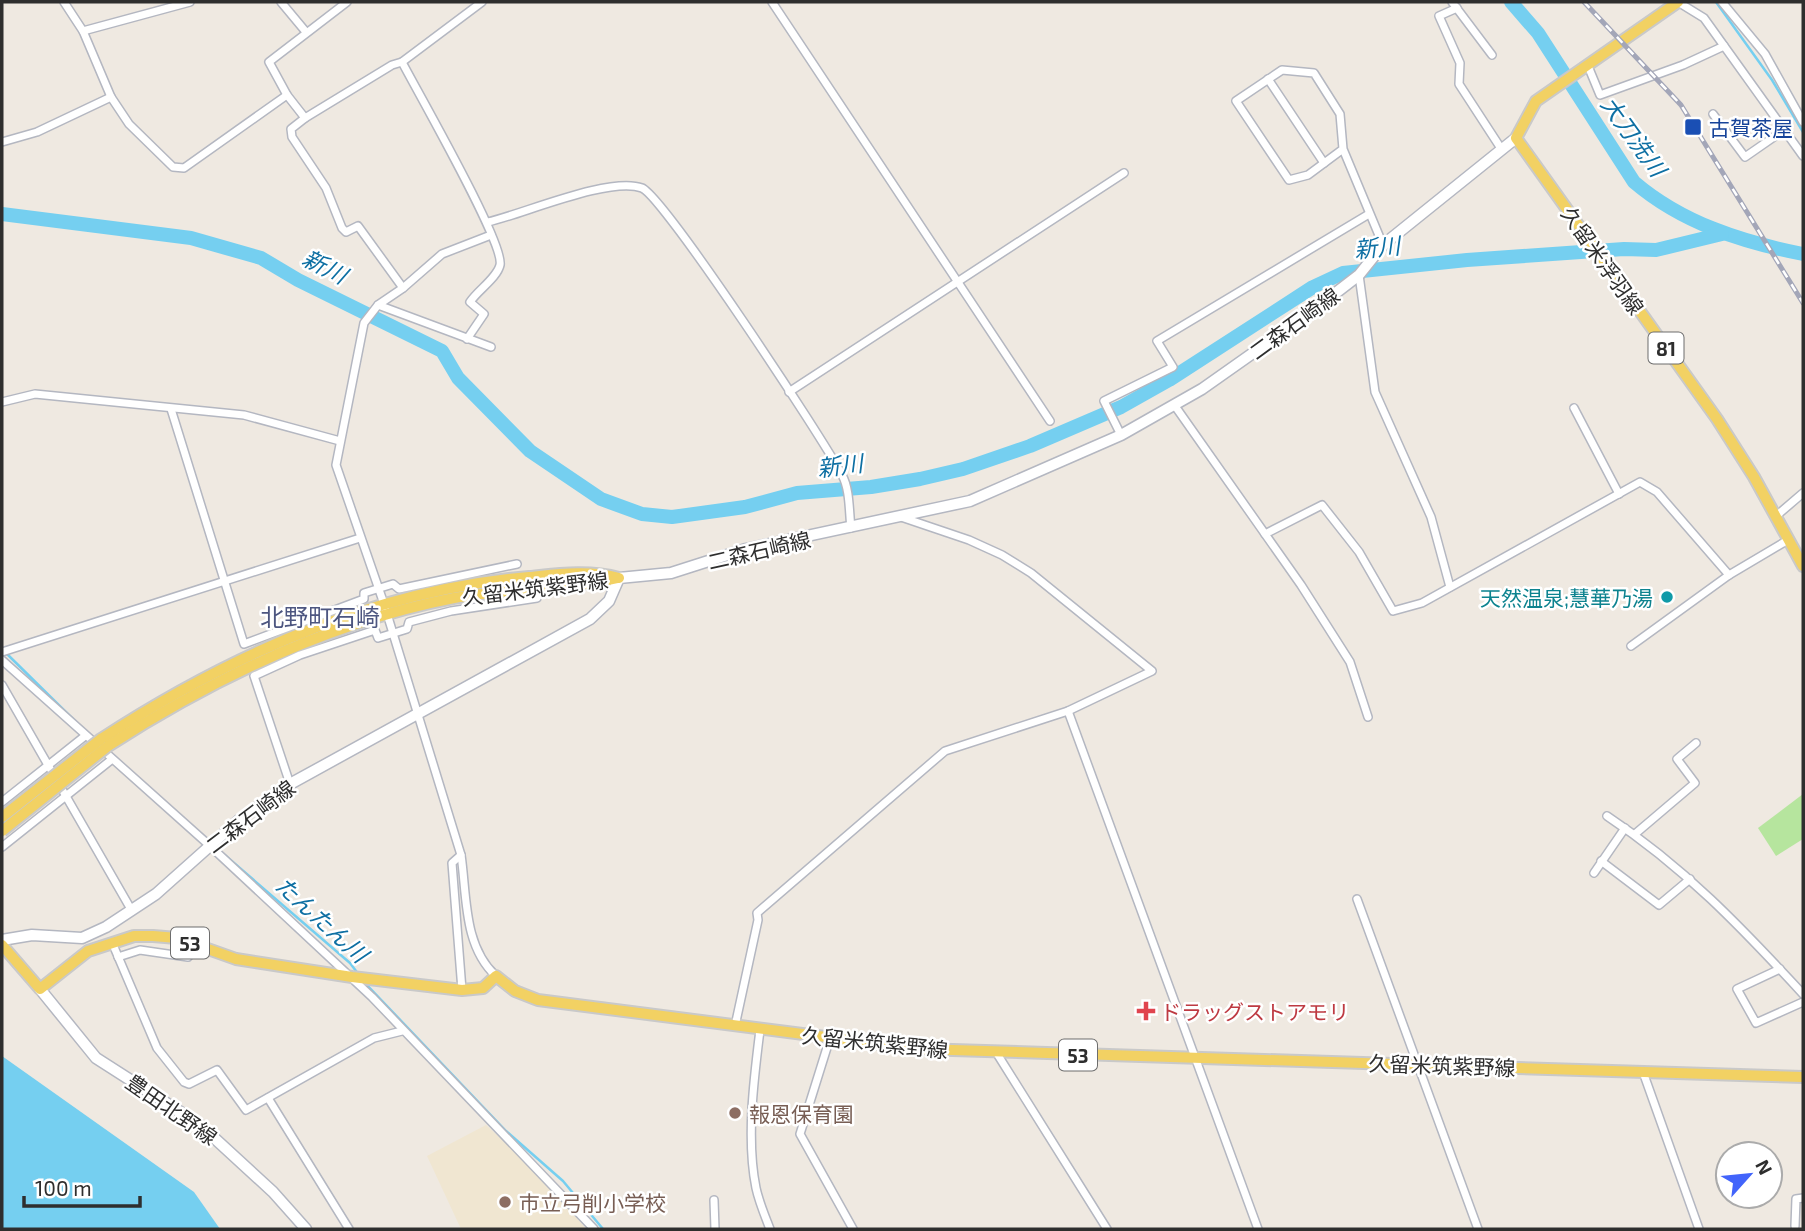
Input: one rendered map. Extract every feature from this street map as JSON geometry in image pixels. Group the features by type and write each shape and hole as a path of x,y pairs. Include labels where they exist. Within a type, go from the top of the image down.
{"main road":[{"path":"1516,138 1530,108 1548,92 1678,2"},
{"name":"二森石崎線","path":"2,942 32,934 82,938 108,932 174,878 209,845 290,784 590,619 609,601 619,578 671,573 746,549 901,517 987,495 1121,435 1175,406 1359,275 1382,245 1516,138"},
{"name":"久留米浮羽線","path":"1516,138 1717,419 1803,566"},
{"name":"久留米筑紫野線","path":"2,817 104,742 211,684 301,643 386,610 500,590 619,578"},
{"name":"久留米筑紫野線","path":"2,831 104,742"},
{"name":"53","path":"40,989 72,961 116,941 153,936 177,938 236,959 351,977 462,990 483,988 496,976"},
{"path":"2,942 40,989"},
{"name":"久留米筑紫野線","path":"496,976 516,991 538,1000 920,1049 1803,1077"},
{"name":"豊田北野線","path":"40,989 96,1058 200,1124 274,1192 306,1229"}],"street":[{"path":"64,2 83,31 111,97 129,124 173,167 184,168 287,95"},
{"path":"83,31 190,2"},
{"path":"281,2 306,32"},
{"path":"305,118 287,95 269,62 346,2"},
{"path":"403,288 358,226 346,232 342,228 326,188 292,137 291,128 392,65 402,62 482,2"},
{"path":"772,2 1050,421"},
{"path":"1678,2 1704,18 1803,156"},
{"path":"1722,2 1765,54 1803,122"},
{"path":"1492,55 1455,5 1439,16 1460,63 1459,84 1502,150"},
{"path":"1587,67 1600,95 1683,65 1724,46"},
{"path":"402,62 488,222 500,259 500,266 470,302 484,314 467,339"},
{"path":"1343,149 1308,175 1289,180 1236,101 1282,70 1314,73 1340,114 1343,149 1382,245"},
{"path":"1268,79 1324,163"},
{"path":"2,142 37,132 111,97"},
{"path":"1713,114 1745,158 1784,130"},
{"path":"789,392 1124,173"},
{"path":"488,222 592,191 615,187 641,188 668,213 844,478 851,528"},
{"path":"1121,435 1104,401 1173,367 1157,341 1369,214"},
{"path":"491,235 442,254 403,288 378,304 364,323 335,465 386,610 461,855 473,940 486,965 496,976"},
{"path":"1359,275 1375,393 1431,517 1450,587"},
{"path":"378,304 491,346"},
{"path":"2,402 35,394 244,415 340,441"},
{"path":"1175,406 1350,662 1368,717"},
{"path":"1574,408 1619,494"},
{"path":"171,409 244,644 308,617 364,599 364,593 378,588 393,584 399,589 517,564"},
{"path":"1265,534 1322,505 1359,552 1393,611 1422,604 1640,482 1657,492 1729,575"},
{"path":"1775,517 1803,493"},
{"path":"735,1027 758,920 757,913 945,751 1068,710 1152,671 1031,573 1002,555 970,540 901,517"},
{"path":"2,652 360,538"},
{"path":"1631,646 1729,575 1788,540"},
{"path":"290,784 254,676 300,655 375,630 378,638 407,629 409,622 452,611 537,598"},
{"path":"2,660 209,845 351,977 593,1229"},
{"path":"2,685 132,911"},
{"path":"1068,710 1258,1229"},
{"path":"2,802 85,736"},
{"path":"1634,834 1695,783 1677,759 1696,743"},
{"path":"2,846 111,760"},
{"path":"1607,816 1634,834 1718,903 1803,994"},
{"path":"1594,873 1625,828"},
{"path":"461,855 452,863 462,990"},
{"path":"1601,862 1659,905 1690,878"},
{"path":"1357,900 1478,1229"},
{"path":"118,957 140,950 188,957 197,946"},
{"path":"114,947 157,1048 184,1082 189,1084 217,1070 246,1110 374,1038 402,1031"},
{"path":"1780,969 1737,989 1756,1023 1803,1002"},
{"path":"760,1030 754,1086 754,1162 756,1188 770,1229"},
{"path":"830,1038 800,1134 853,1229"},
{"path":"996,1052 1107,1229"},
{"path":"1643,1072 1699,1229"},
{"path":"268,1098 349,1229"},
{"path":"1795,1226 1796,1199 1803,1198"},
{"path":"714,1200 715,1229"}],"shaded area":[{"name":"市立弓削小学校","path":"486,1125 539,1174 586,1229 461,1229 427,1156"}],"green space":[{"path":"1803,794 1803,839 1776,856 1758,828"}],"water":[{"path":"2,1056 194,1192 220,1229 2,1229"}],"waterway":[{"name":"大刀洗川","path":"1511,2 1538,33 1634,182 1692,220 1735,237 1803,254"},
{"path":"1716,2 1772,80 1803,132"},
{"name":"新川","path":"2,214 191,238 261,258 298,280 442,351 458,378 530,451 601,499 642,514 672,517 745,507 797,493 871,487 920,479 963,469 1030,446 1121,407 1169,380 1313,287 1343,273 1467,260 1624,249 1656,250 1722,234"},
{"name":"たんたん川","path":"7,654 77,723"},
{"name":"たんたん川","path":"220,851 350,963 359,975"},
{"name":"たんたん川","path":"365,983 506,1131 563,1181 603,1229"}],"railway":[{"path":"1584,2 1681,105 1803,303"}],"place":[{"name":"古賀茶屋","path":"1693,127"},
{"name":"天然温泉;慧華乃湯","path":"1667,597"},
{"name":"ドラッグストアモリ","path":"1146,1011"},
{"name":"報恩保育園","path":"735,1113"},
{"name":"市立弓削小学校","path":"505,1202"}],"district":[{"name":"北野町石崎","path":"320,616"}]}
